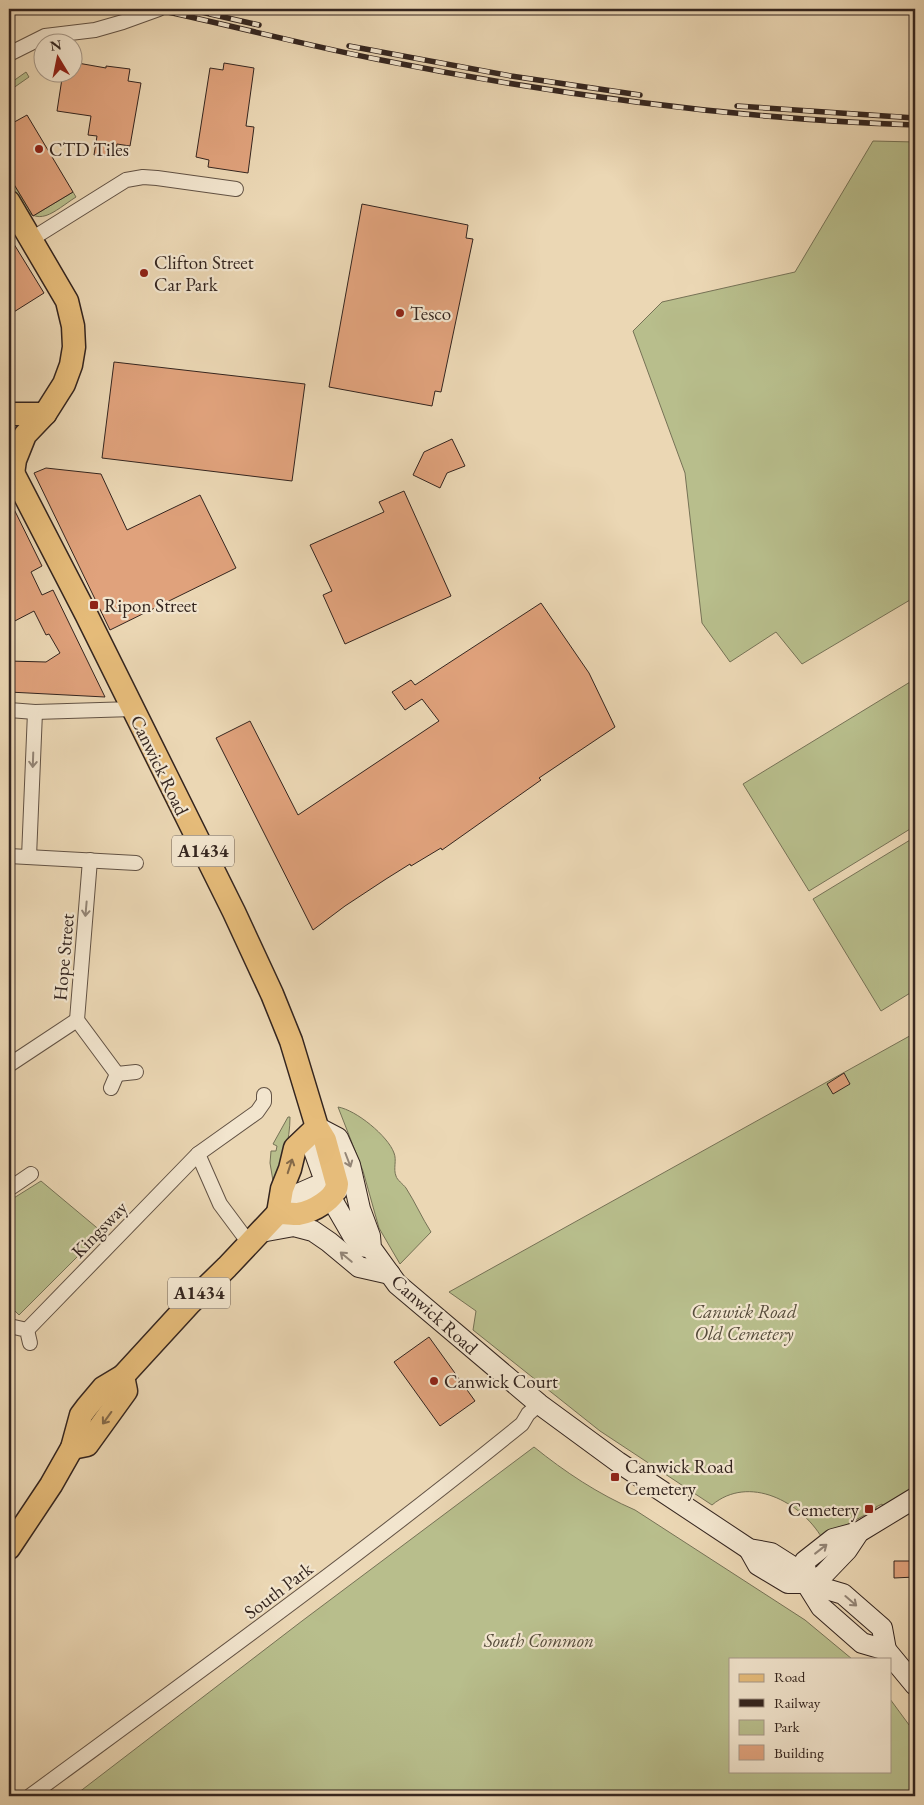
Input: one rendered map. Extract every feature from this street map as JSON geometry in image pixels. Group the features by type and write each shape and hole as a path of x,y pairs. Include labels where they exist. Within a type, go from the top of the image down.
{"main road":[{"path":"9,202 67,301 73,326 74,347 71,365 64,384 45,414 25,435 11,470"},
{"path":"9,414 45,414"},
{"name":"Canwick Road","path":"11,470 86,614 234,912 272,994 291,1041 316,1127 338,1138 350,1166 360,1209 370,1236 371,1248 398,1284 538,1404 618,1462 749,1549 758,1564 788,1583 806,1583"},
{"path":"316,1127 295,1148 282,1190 278,1213 300,1214 317,1206 332,1192 360,1209"},
{"name":"A1434","path":"316,1127 325,1140 336,1178 332,1192"},
{"name":"Canwick Road","path":"332,1192 353,1236 362,1246 371,1248"},
{"name":"A1434","path":"9,1548 51,1485 72,1448 81,1415 103,1388 123,1376 184,1308 278,1213"},
{"path":"255,1238 294,1226 312,1231 329,1242 359,1267 390,1274"},
{"path":"915,1498 859,1532 833,1539 805,1561 806,1583 820,1607 862,1643 886,1650 915,1685"}],"street":[{"path":"10,52 45,36 96,30 159,9"},
{"path":"30,240 126,180 143,177 156,178 236,189"},
{"path":"9,710 35,712 133,709"},
{"path":"29,857 35,712"},
{"path":"9,856 136,863"},
{"name":"Hope Street","path":"90,860 77,1020 117,1074"},
{"path":"9,1065 77,1020"},
{"path":"111,1088 117,1074 136,1072"},
{"name":"Kingsway","path":"24,1334 198,1154 257,1112 264,1102 264,1095"},
{"path":"198,1154 220,1204 255,1238"},
{"path":"9,1187 31,1174"},
{"name":"South Park","path":"30,1796 289,1606 450,1483 522,1424 528,1414 538,1404"}],"green space":[{"path":"26,72 29,77 9,91 9,84"},
{"path":"873,141 915,142 915,597 802,664 776,632 730,662 702,623 685,473 633,331 662,302 795,272"},
{"path":"9,176 32,215 15,195"},
{"path":"73,192 76,197 46,216 39,217 34,215"},
{"path":"915,679 915,826 809,891 743,784"},
{"path":"915,837 915,990 881,1011 813,899"},
{"name":"Canwick Road Old Cemetery","path":"915,1033 915,1489 883,1506 882,1504 876,1507 876,1509 822,1538 801,1513 773,1496 758,1492 742,1492 726,1496 712,1505 600,1431 473,1330 476,1311 449,1292"},
{"path":"338,1107 362,1118 391,1146 395,1156 397,1178 406,1188 431,1232 400,1264 379,1228 363,1171"},
{"path":"288,1117 290,1117 290,1126 287,1143 275,1183 270,1163 271,1151 276,1151 277,1146 273,1144"},
{"path":"41,1181 102,1232 19,1315 9,1305 9,1201"},
{"name":"South Common","path":"534,1447 582,1482 635,1510 805,1620 851,1658 729,1658 729,1772 892,1772 892,1702 915,1733 915,1796 74,1796 302,1621"}],"building":[{"path":"224,63 254,68 246,126 254,127 248,173 208,167 209,160 196,157 210,68 223,70"},
{"path":"82,64 106,68 106,66 130,69 128,81 141,83 130,146 117,144 115,157 94,155 97,136 88,135 91,116 57,111 61,82 82,82"},
{"path":"27,115 73,192 33,216 9,176 9,125"},
{"name":"Tesco","path":"362,204 468,225 466,238 473,239 441,392 435,391 432,406 329,387"},
{"path":"9,236 44,293 9,315"},
{"path":"114,362 305,384 292,481 102,458"},
{"path":"452,439 465,466 447,473 440,488 413,475 424,452"},
{"path":"46,468 101,474 127,530 200,495 236,568 110,630 34,473"},
{"path":"404,491 451,596 345,644 323,595 332,591 310,545 384,512 379,502"},
{"path":"9,499 42,566 31,572 42,595 53,590 105,697 9,692 9,661 46,662 60,653 49,634 46,635 34,611 9,624"},
{"path":"541,603 589,673 615,727 539,778 541,780 442,850 441,848 411,866 410,864 345,906 313,930 216,738 250,721 298,815 439,721 422,699 405,710 392,692 411,680 415,685"},
{"path":"844,1073 850,1084 833,1094 827,1084"},
{"name":"Canwick Court","path":"429,1337 475,1401 440,1426 394,1362"},
{"path":"894,1561 915,1561 915,1577 894,1578"}],"railway":[{"path":"154,9 381,60 514,84 714,111 848,122 915,125"},
{"path":"188,9 259,25"},
{"path":"349,46 511,76 640,95"},
{"path":"737,106 915,118"}],"place":[{"name":"CTD Tiles","path":"39,149"},
{"name":"Clifton Street Car Park","path":"144,273"},
{"name":"Tesco","path":"400,313"},
{"name":"Ripon Street","path":"94,605"},
{"name":"Canwick Court","path":"434,1381"},
{"name":"Canwick Road Cemetery","path":"615,1477"},
{"name":"Cemetery","path":"869,1509"}]}
